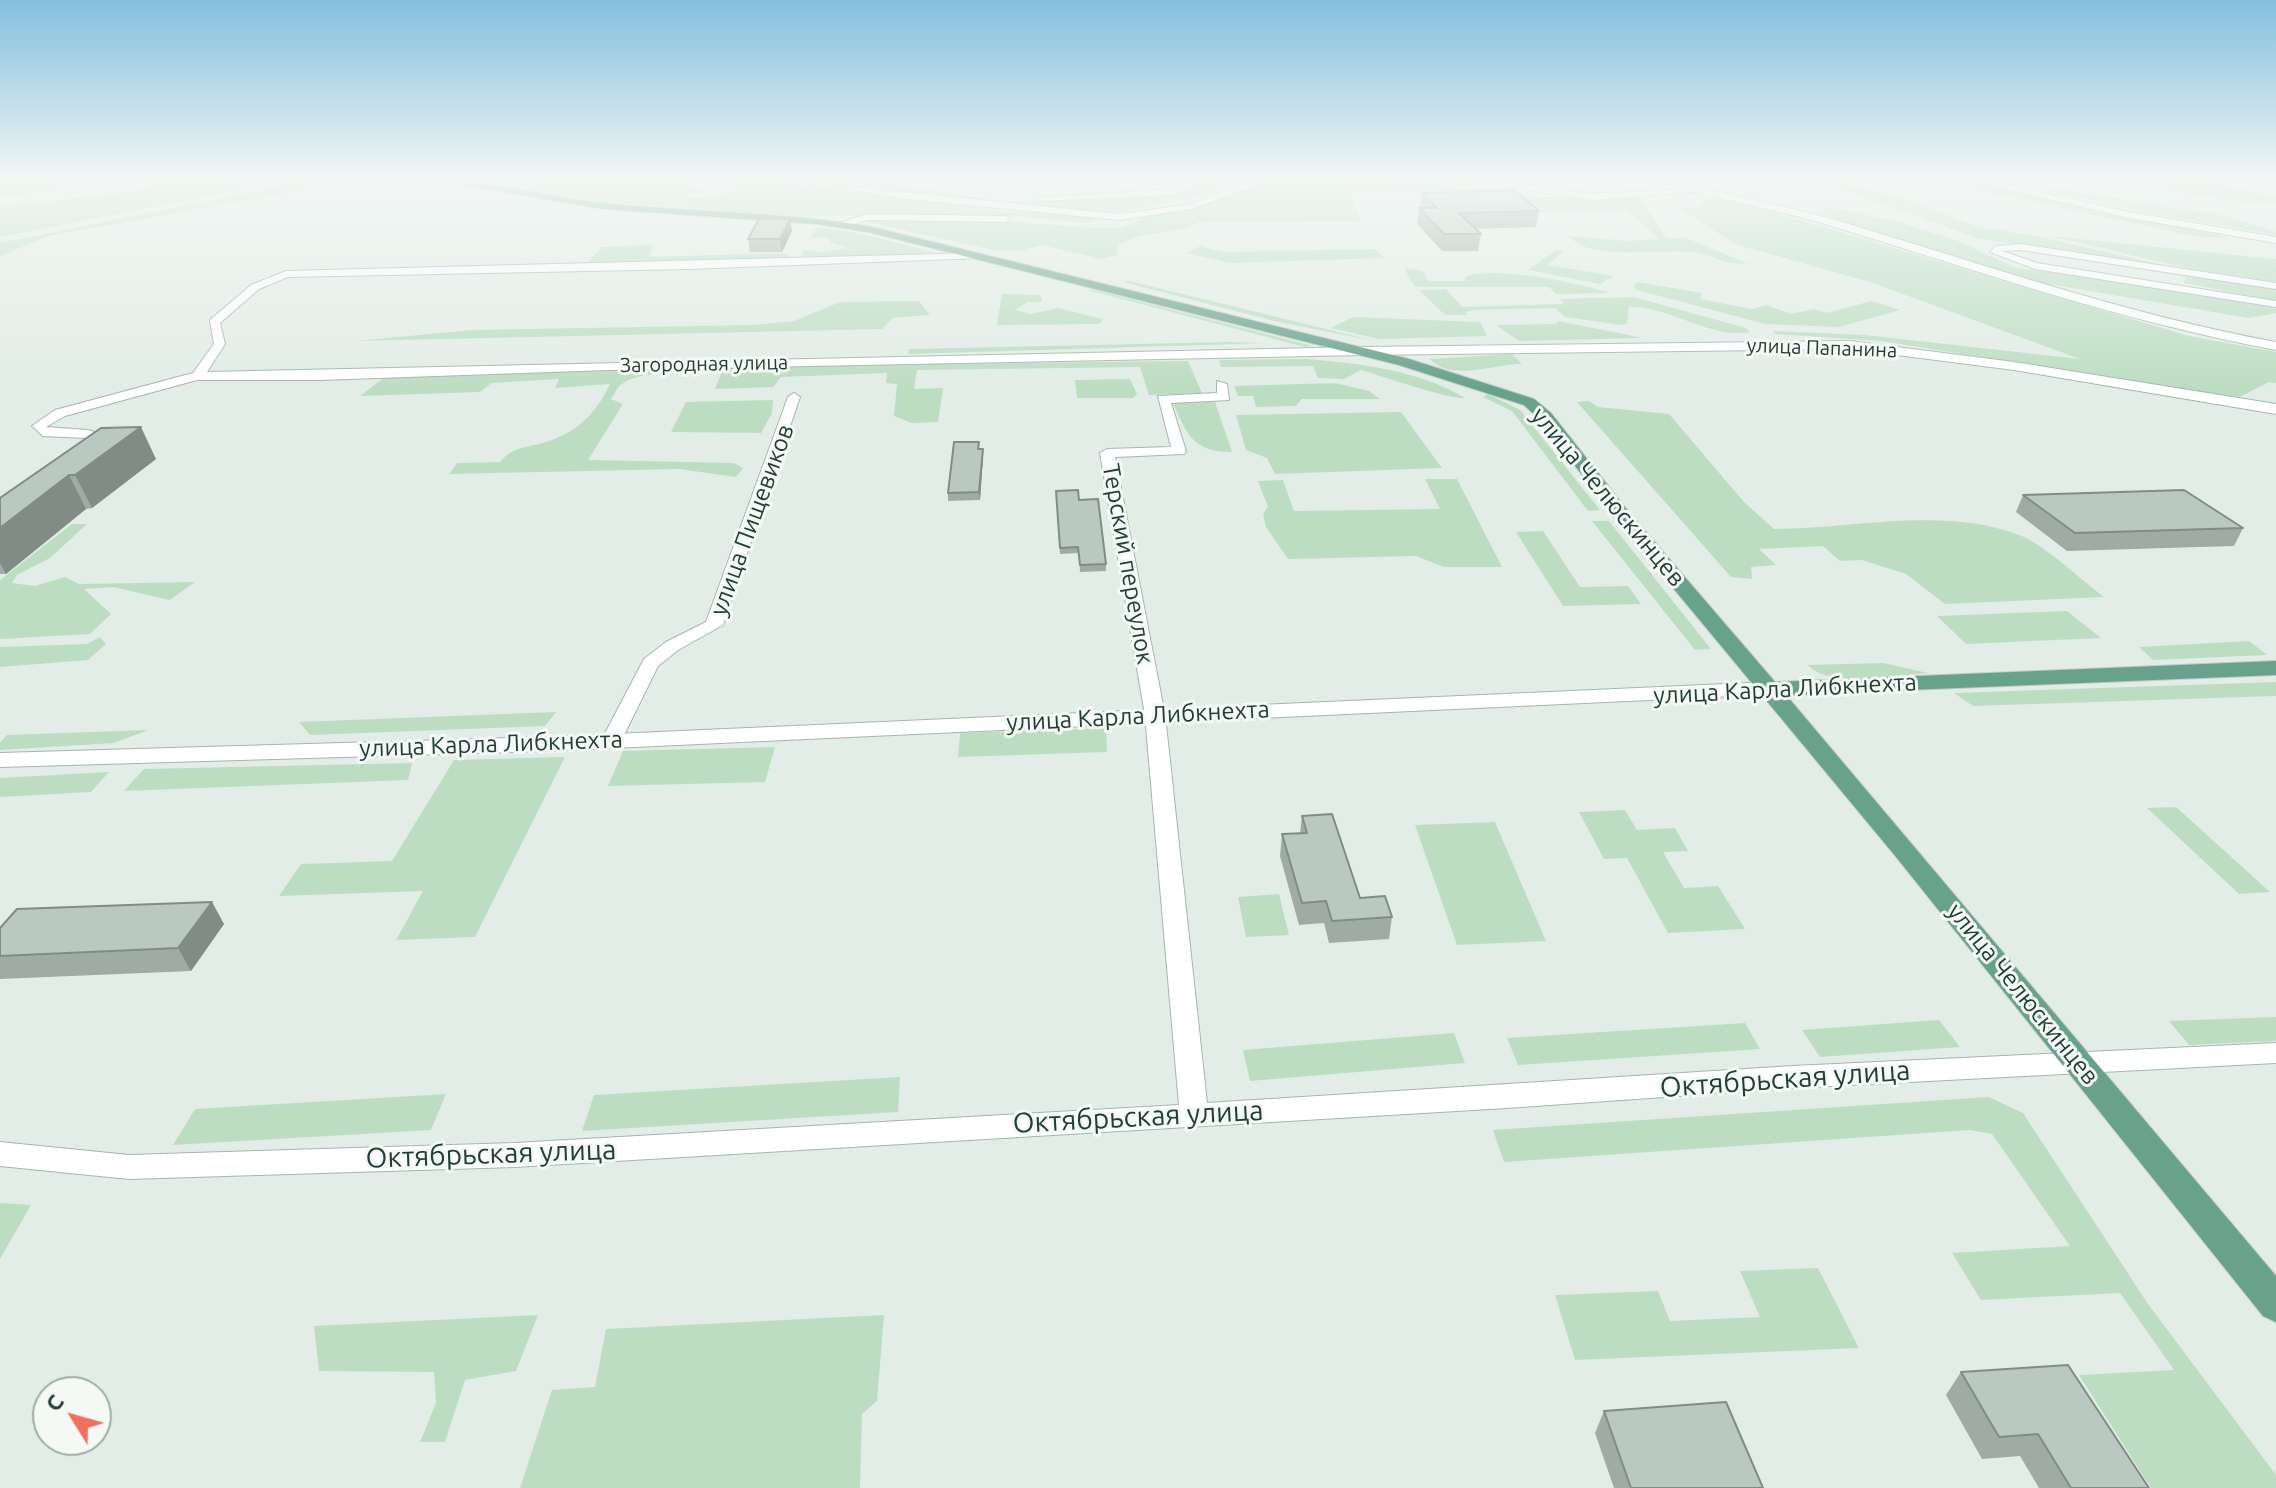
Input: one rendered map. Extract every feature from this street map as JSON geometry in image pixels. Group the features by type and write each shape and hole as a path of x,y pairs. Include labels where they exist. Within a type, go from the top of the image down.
{"main road":[{"name":"улица Челюскинцев","path":"950,249 1307,345 1363,351 1455,375 1511,394 1545,416 1622,515 1771,689 2276,1304"},
{"path":"1435,350 1421,356 1422,362 1455,375"},
{"name":"улица Карла Либкнехта","path":"1771,689 2276,668"}],"street":[{"path":"1913,249 1991,275 2067,293 2184,329 2276,346"},
{"path":"1998,249 1995,252 2035,266 2276,304"},
{"path":"2037,249 2276,286"},
{"path":"197,376 218,352 221,343 221,332 214,322 255,287 286,274 689,266 978,256"},
{"name":"Загородная улица","path":"113,455 119,449 116,442 106,437 43,432 39,426 60,413 197,376 320,376 1307,345"},
{"name":"улица Папанина","path":"1363,351 1850,345 2014,366 2276,409"},
{"name":"Терский переулок","path":"1194,1114 1155,715 1107,453 1179,451 1163,399 1224,397 1221,384"},
{"name":"улица Пищевиков","path":"611,741 650,663 672,646 714,625 794,397"},
{"name":"улица Карла Либкнехта","path":"0,760 611,741 1771,689"},
{"name":"Октябрьская улица","path":"0,1154 129,1167 499,1156 2078,1061 2276,1053"}],"green space":[{"path":"0,249 16,249 0,256"},
{"path":"600,249 652,249 649,257 785,253 790,257 783,260 590,267 588,262"},
{"path":"923,249 945,255 801,260 804,250"},
{"path":"1061,249 1118,249 1117,255 1101,259"},
{"path":"1193,249 1223,252 1375,249 1385,258 1230,263 1186,253"},
{"path":"1597,249 1714,249 1747,263 1734,264 1683,251"},
{"path":"1754,249 1899,249 2189,336 2276,352 2276,383 2269,382 2237,398 1881,341 1775,334 1773,331 1865,335 2080,359 1873,283"},
{"path":"1927,249 1976,249 2014,267 2276,306 2276,313 2249,318 2013,278"},
{"path":"2053,249 2095,249 2163,265"},
{"path":"2107,249 2182,249 2276,259 2276,282 2186,268"},
{"path":"1556,250 1564,251 1548,265 1614,276 1600,284 1528,270"},
{"path":"1404,268 1423,271 1428,281 1464,281 1466,276 1480,273 1518,274 1611,293 1556,294 1549,287 1419,287 1414,286"},
{"path":"2186,275 2276,286 2276,301 2184,283"},
{"path":"1130,281 1375,341 1274,321 1123,282"},
{"path":"1638,282 1702,293 1700,299 1752,309 1766,305 1791,314 1814,309 1827,313 1871,301 1900,310 1839,327 1765,324 1637,290 1634,286"},
{"path":"1446,289 1462,307 1564,304 1560,299 1634,297 1746,328 1750,332 1720,331 1659,311 1629,307 1627,323 1622,325 1565,317 1555,308 1475,310 1465,312 1467,315 1445,315 1419,290"},
{"path":"1087,290 1095,290 1313,346 1305,347"},
{"path":"1002,294 1041,295 1042,302 1028,302 1015,310 1031,314 1058,308 1103,319 1099,324 997,325"},
{"path":"919,301 930,315 893,318 882,329 356,341 472,330 753,325 794,321 840,302"},
{"path":"1353,317 1480,322 1487,336 1379,339 1331,328"},
{"path":"1558,321 1641,338 1519,341 1496,325 1556,324"},
{"path":"1268,343 908,354 909,349"},
{"path":"1512,354 1522,364 1461,371 1439,366 1430,359"},
{"path":"1305,359 1408,374 1465,398 1431,392 1361,370 1344,379 1318,378 1313,366 1221,367 1219,360"},
{"path":"1188,361 1202,393 1149,395 1140,367 917,370 914,389 943,388 938,422 912,423 894,416 897,384 886,383 887,373 781,377 773,387 715,389 721,374 685,372 641,376 622,384 611,399 623,404 588,460 734,463 743,468 736,477 679,469 449,474 457,463 500,462 518,449 563,435 590,415 610,384 555,388 559,379 491,383 480,392 360,396 386,376 742,366"},
{"path":"1130,379 1137,394 1133,398 1077,398 1075,380"},
{"path":"1335,383 1369,391 1380,399 1302,399 1296,406 1256,407 1253,396 1238,396 1234,386"},
{"path":"1488,394 1520,410 1600,510 1588,511 1512,411 1483,397"},
{"path":"773,400 772,413 761,433 671,432 686,402"},
{"path":"1172,401 1215,402 1232,452 1199,445 1187,432"},
{"path":"1589,401 1598,407 1669,414 1744,502 1774,529 1929,520 1990,526 2028,539 2104,597 1945,604 1906,574 1862,560 1840,561 1823,546 1759,549 1776,565 1751,567 1752,579 1731,577 1577,402"},
{"path":"1401,412 1442,468 1275,474 1267,458 1246,450 1236,415"},
{"path":"1425,479 1457,479 1502,567 1444,567 1416,556 1288,559 1266,527 1263,514 1268,507 1258,481 1283,480 1294,511 1440,509"},
{"path":"1592,521 1609,521 1711,649 1695,650"},
{"path":"72,524 87,524 50,558 17,575 12,583 35,586 65,577 79,584 195,582 170,600 113,587 84,589 111,614 90,634 0,639 0,580"},
{"path":"1543,531 1580,587 1628,586 1641,604 1563,606 1516,532"},
{"path":"2067,611 2101,638 1966,644 1937,616"},
{"path":"100,637 106,644 88,660 0,667 0,647 87,644"},
{"path":"2249,641 2267,655 2153,660 2139,647"},
{"path":"1883,663 1928,673 1846,678 1817,672 1808,665"},
{"path":"2276,682 2276,696 1973,706 1954,693"},
{"path":"556,712 545,726 310,735 299,722"},
{"path":"1106,728 1107,752 958,757 960,733"},
{"path":"148,730 114,743 0,750 0,743 7,735"},
{"path":"775,747 765,782 608,786 623,751"},
{"path":"565,757 475,937 396,940 423,891 279,896 301,864 392,861 454,760"},
{"path":"412,763 408,780 124,791 144,769"},
{"path":"109,772 91,792 0,797 0,778"},
{"path":"2176,807 2270,892 2239,894 2147,808"},
{"path":"1625,810 1637,830 1675,828 1688,851 1663,852 1684,888 1718,886 1745,929 1668,933 1627,858 1604,859 1579,812"},
{"path":"1495,822 1546,941 1457,945 1415,825"},
{"path":"1279,894 1289,935 1246,937 1238,897"},
{"path":"2276,1017 2276,1041 2189,1045 2169,1021"},
{"path":"1939,1020 1960,1047 1820,1057 1802,1030"},
{"path":"1745,1023 1760,1049 1518,1065 1507,1038"},
{"path":"1454,1033 1465,1063 1250,1081 1243,1050"},
{"path":"900,1077 898,1112 582,1131 594,1095"},
{"path":"446,1094 431,1130 173,1145 195,1109"},
{"path":"1989,1097 2023,1113 2148,1304 2276,1475 2276,1488 2151,1488 2079,1375 2174,1370 2120,1293 1981,1300 1952,1253 2070,1246 1992,1134 1970,1130 1504,1162 1493,1130"},
{"path":"0,1203 31,1205 0,1259"},
{"path":"1818,1268 1859,1348 1575,1360 1555,1295 1658,1291 1670,1321 1760,1317 1740,1271"},
{"path":"538,1315 516,1371 465,1380 445,1442 420,1442 436,1403 434,1372 319,1371 314,1326"},
{"path":"884,1315 877,1401 862,1414 860,1488 520,1488 552,1390 595,1387 606,1329"}],"building":[{"path":"141,427 75,475 69,475 0,528 0,498 101,428"},
{"path":"954,442 979,442 978,449 983,449 979,492 948,493"},
{"path":"1078,490 1079,500 1098,499 1106,564 1080,565 1078,547 1060,548 1056,491"},
{"path":"2184,490 2243,528 2075,533 2023,495"},
{"path":"1332,814 1360,898 1385,896 1392,917 1332,921 1326,901 1302,903 1282,834 1307,833 1302,816"},
{"path":"212,902 178,948 0,956 0,928 17,909"},
{"path":"2068,1365 2149,1488 2071,1488 2038,1434 1999,1437 1961,1372"},
{"path":"1726,1402 1763,1488 1631,1488 1604,1411"}]}
